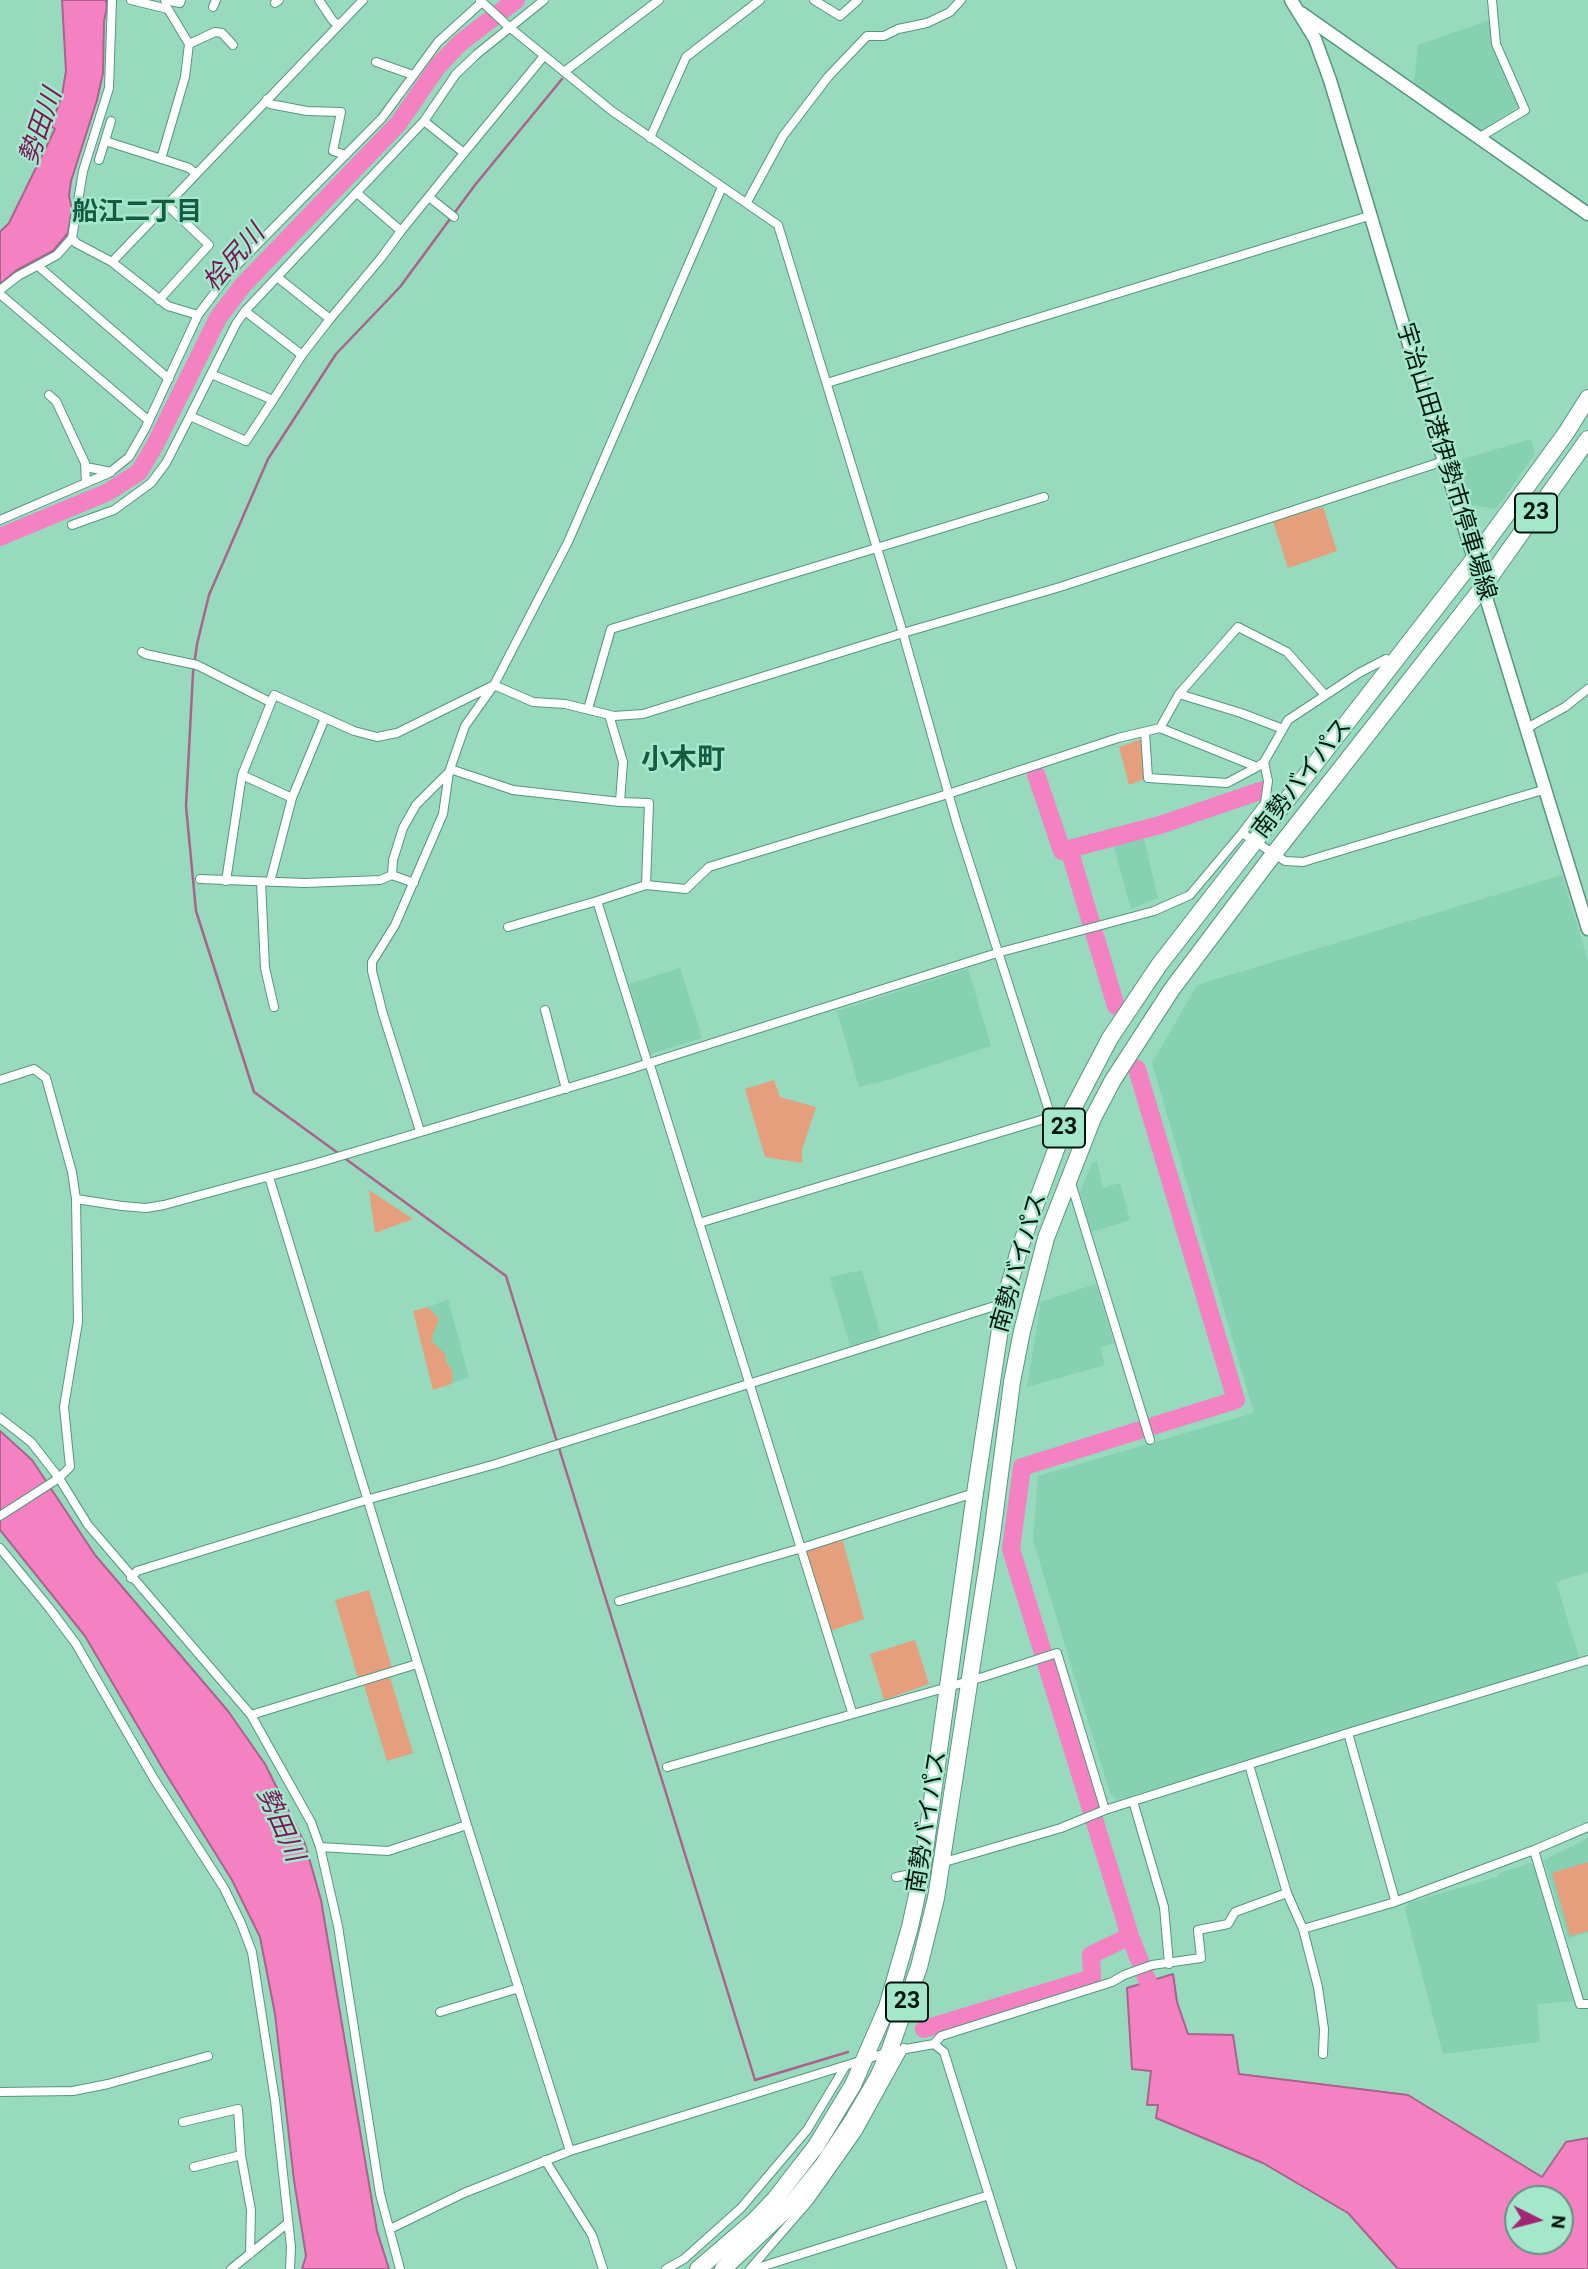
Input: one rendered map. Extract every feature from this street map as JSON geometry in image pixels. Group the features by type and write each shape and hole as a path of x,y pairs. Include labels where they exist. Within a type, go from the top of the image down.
{"highway":[{"name":"南勢バイパス","path":"698,2269 755,2220 796,2173 834,2119 877,2034 899,1968 922,1872 1004,1303 1059,1118 1131,1006 1209,899 1248,837 1474,559 1566,433 1588,398"},
{"name":"南勢バイパス","path":"723,2269 789,2207 823,2165 896,2050 925,1944 941,1863 1015,1369 1030,1293 1046,1238 1093,1118 1144,1029 1273,855 1483,587 1588,439"}],"main road":[{"path":"1294,5 1588,214"},
{"name":"宇治山田港伊勢市停車場線","path":"1294,5 1322,55 1588,927"}],"street":[{"path":"112,0 109,88 82,179 72,238 57,255 18,276 0,292 149,421"},
{"path":"131,0 168,9 189,44 185,77 161,159"},
{"path":"166,0 180,3 181,0"},
{"path":"319,0 332,21 339,25"},
{"path":"112,262 363,0"},
{"path":"72,525 114,510 152,483 166,463 244,311 424,121 450,80 477,54 544,0"},
{"path":"564,72 659,0"},
{"path":"650,138 686,57 760,0"},
{"path":"814,0 840,16 858,0"},
{"path":"747,202 783,136 828,78 867,36 884,36 898,29 928,23 950,12 961,0"},
{"path":"1480,137 1525,110 1496,44 1492,0"},
{"path":"0,520 111,472 129,457 149,421 198,315 233,269 382,118 438,42 482,2 612,111 778,225 903,633 948,794 997,953 1059,1118 699,1223"},
{"path":"189,44 215,32 222,33 233,45"},
{"path":"190,416 246,441 302,355 544,56"},
{"path":"376,62 413,75"},
{"path":"267,99 270,104 307,111 341,112 333,151 346,155"},
{"path":"99,160 111,121"},
{"path":"424,121 464,153"},
{"path":"105,141 189,168 195,173"},
{"path":"420,1132 372,971 372,962 395,925 443,814 450,771 465,726 494,685 568,542 723,187"},
{"path":"357,193 401,231"},
{"path":"429,197 451,214"},
{"path":"159,300 209,245 166,204"},
{"path":"827,383 1372,215"},
{"path":"72,238 76,243 112,262 167,306 198,315"},
{"path":"38,266 169,379"},
{"path":"277,277 330,319"},
{"path":"244,311 302,355"},
{"path":"211,374 273,400"},
{"path":"49,395 56,401 86,467 86,482"},
{"path":"226,881 242,775 274,695 377,737 397,733 494,685 533,702 565,704 609,715 643,714 1060,587 1444,461"},
{"path":"86,467 111,472"},
{"path":"588,709 611,629 1045,497"},
{"path":"1160,728 1179,694 1238,627 1287,652 1325,695"},
{"path":"142,652 194,664 270,702"},
{"path":"1145,732 1148,778 1227,783 1260,765 1288,720 1359,673 1386,659"},
{"path":"1527,728 1565,707 1588,689"},
{"path":"1179,694 1283,729"},
{"path":"609,715 623,762 620,802"},
{"path":"274,1007 265,968 266,882 292,798 326,718"},
{"path":"76,1199 146,1208 269,1177 566,1089 997,953 1154,911 1190,895 1248,837 1265,803 1268,781 1260,765 1160,728 1118,738 948,794 709,867 686,889 646,885 508,927"},
{"path":"450,771 513,790 649,803 646,885"},
{"path":"392,875 393,860 403,828 416,805 450,771"},
{"path":"242,775 292,798"},
{"path":"1248,837 1285,861 1303,862 1546,789"},
{"path":"200,879 266,882 380,880 392,875 414,883"},
{"path":"597,901 852,1712"},
{"path":"545,1010 566,1089"},
{"path":"0,1080 34,1069 46,1078 66,1146 76,1199 78,1322 64,1407 70,1467 57,1479 0,1517"},
{"path":"269,1177 366,1500 570,2151"},
{"path":"1069,1177 1150,1440"},
{"path":"131,1578 137,1571 568,1441 1004,1303"},
{"path":"0,1418 31,1442 88,1525 251,1715 311,1822 320,1847 338,1926 380,2194 400,2269"},
{"path":"619,1601 802,1548 975,1493"},
{"path":"0,1548 75,1644 154,1779 224,1888 241,1923 252,1952 275,2101 291,2247 290,2269"},
{"path":"667,1766 1057,1653 1105,1810"},
{"path":"941,1863 1061,1828 1133,1801 1588,1660"},
{"path":"251,1715 417,1664"},
{"path":"1348,1733 1395,1900"},
{"path":"1249,1765 1287,1893 1303,1929 1322,2006 1323,2054"},
{"path":"1133,1801 1164,1907 1169,1964"},
{"path":"320,1847 388,1851 467,1825"},
{"path":"1303,1929 1392,1903 1588,1827"},
{"path":"1534,1850 1580,2004 1588,2004"},
{"path":"896,1877 922,1872"},
{"path":"390,2229 464,2193 570,2151 896,2050 934,2043 941,2036 1112,1982 1152,1965 1201,1958 1198,1930 1228,1924 1235,1912 1287,1893"},
{"path":"440,2012 519,1987"},
{"path":"934,2043 944,2052 1012,2269"},
{"path":"752,2269 809,2201 857,2133 896,2050"},
{"path":"0,2092 73,2091 208,2056"},
{"path":"666,2269 684,2259 741,2208 807,2130 845,2067"},
{"path":"183,2122 238,2109 251,2210 250,2254"},
{"path":"194,2167 242,2155"},
{"path":"544,2160 592,2235 603,2269"},
{"path":"752,2269 989,2195"},
{"path":"231,2269 288,2223"}],"shaded area":[{"path":"1490,20 1491,43 1520,105 1481,132 1414,83 1418,45"},
{"path":"1531,439 1535,454 1496,509 1466,504 1453,462"},
{"path":"1323,507 1337,551 1288,568 1273,521"},
{"path":"1142,739 1144,779 1129,785 1119,747"},
{"path":"1143,835 1158,898 1131,909 1113,844"},
{"path":"1562,875 1588,961 1588,1572 1556,1582 1580,1660 1117,1800 1110,1793 1033,1540 1038,1476 1254,1413 1152,1063 1197,985"},
{"path":"680,968 702,1038 650,1054 629,984"},
{"path":"968,969 991,1046 859,1087 837,1011"},
{"path":"774,1080 780,1097 816,1107 802,1150 802,1163 765,1157 745,1089"},
{"path":"1097,1161 1103,1188 1120,1183 1130,1220 1091,1232 1080,1192 1092,1163"},
{"path":"369,1190 413,1219 375,1233"},
{"path":"862,1270 881,1337 850,1346 830,1277"},
{"path":"1096,1284 1114,1343 1100,1348 1105,1365 1027,1387 1041,1302"},
{"path":"450,1299 469,1377 451,1384 451,1368 431,1340 439,1319 428,1307"},
{"path":"428,1307 439,1319 431,1340 445,1354 453,1375 451,1384 433,1390 413,1311"},
{"path":"842,1538 864,1619 830,1631 805,1550"},
{"path":"369,1590 392,1668 358,1678 335,1600"},
{"path":"915,1640 929,1684 884,1700 870,1654"},
{"path":"389,1674 413,1753 387,1761 363,1682"},
{"path":"1588,1838 1588,1932 1568,1939 1544,1860"},
{"path":"1588,1862 1588,1931 1570,1936 1552,1873"},
{"path":"1531,1863 1535,1866 1576,2001 1537,2004 1540,2042 1443,2054 1405,1910 1408,1903 1497,1877 1500,1873"}],"water":[{"path":"62,0 106,0 103,73 71,181 69,196 72,209 68,233 53,251 17,270 0,284 0,232 9,223 55,129 51,126 62,95 66,71"},
{"name":"勢田川","path":"0,1431 32,1460 95,1555 228,1711 265,1764 305,1844 321,1900 377,2231 389,2269 302,2269 306,2256 294,2180 275,2014 260,1937 232,1880 85,1636 0,1530"},
{"path":"1173,1974 1177,2002 1188,2034 1233,2035 1239,2074 1408,2095 1542,2177 1566,2142 1588,2138 1588,2269 1398,2269 1348,2213 1263,2163 1156,2118 1158,2105 1147,2105 1151,2071 1132,2069 1127,1988"}],"waterway":[{"name":"桧尻川","path":"0,537 108,492 139,472 218,318 243,285 398,124 438,66 460,43 516,0"},
{"path":"338,1153 254,1092 196,911 186,806 197,644 209,595 268,459 336,354 400,287 475,185 562,79"},
{"path":"1036,774 1062,851 1069,849 1116,1006"},
{"path":"1069,849 1160,825 1263,790"},
{"path":"1130,1936 1011,1549 1022,1467 1236,1400 1137,1069"},
{"path":"343,1157 506,1276 557,1442"},
{"path":"559,1448 755,2080 848,2052"},
{"path":"924,2029 1092,1978 1091,1955 1130,1936 1148,1982"}],"district":[{"name":"船江二丁目","path":"137,213"},
{"name":"小木町","path":"683,761"}]}
